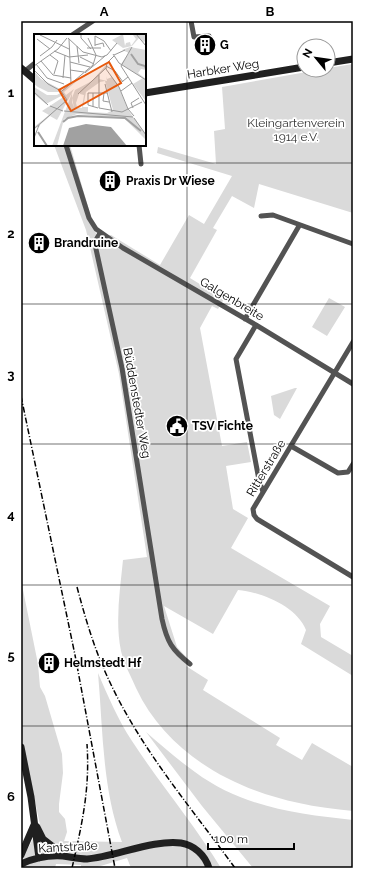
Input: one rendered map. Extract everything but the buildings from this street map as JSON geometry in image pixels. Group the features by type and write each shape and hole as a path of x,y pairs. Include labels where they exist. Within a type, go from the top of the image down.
{"main road":[{"path":"336,62 353,59"},
{"name":"Harbker Weg","path":"146,93 296,68"},
{"path":"23,70 34,79"},
{"path":"21,747 35,823 39,858"},
{"path":"21,855 35,823"},
{"path":"35,823 44,839 65,856"},
{"name":"Kantstraße","path":"21,864 39,858 65,856 88,859 161,844 181,843 200,852 209,868"}],"street":[{"path":"74,34 93,21"},
{"path":"191,21 194,37 209,36"},
{"path":"23,70 34,64"},
{"path":"66,146 90,223 100,233"},
{"path":"139,146 141,164"},
{"path":"261,216 273,215 299,226 330,235 353,244"},
{"path":"245,319 299,226"},
{"name":"Galgenbreite","path":"100,233 353,384"},
{"name":"Büddenstedter Weg","path":"100,233 96,240 96,249 122,368 162,619 171,646 175,652 190,664"},
{"path":"256,325 236,359 259,480 263,492"},
{"name":"Ritterstraße","path":"353,342 253,509 257,520 353,576"},
{"path":"291,446 338,473 348,472 353,464"}],"green space":[{"name":"Kleingartenverein 1914 e.V.","path":"353,64 353,213 259,184 254,208 232,196 213,228 217,230 190,278 224,299 218,309 212,306 200,328 222,446 247,442 251,462 226,466 233,509 248,518 231,548 330,606 320,624 321,637 353,656 353,676 301,644 306,630 301,622 295,614 268,597 238,590 213,634 164,606 177,647 189,660 186,666 208,680 203,690 280,738 276,745 302,760 312,743 353,767 353,811 312,806 274,797 225,777 203,764 183,749 165,731 149,711 136,688 124,661 119,640 119,606 123,560 147,557 119,374 86,230 54,146 70,146 97,237 111,235 160,265 189,215 204,224 232,176 157,153 158,147 216,164 214,131 225,129 222,87 296,74 296,78 336,78 336,67"},
{"path":"329,298 345,307 327,336 312,327"},
{"path":"297,388 280,419 274,415 271,396"},
{"path":"21,580 38,664 40,687 45,696 62,754 63,773 59,812 65,819 67,832 64,841 122,842 115,822 104,759 98,673 127,733 221,868 131,868 127,858 94,868 81,868 81,865 56,864 55,868 21,868 21,859 40,825 21,734"},
{"path":"146,732 195,772 213,784 232,793 271,807 311,815 353,820 353,868 253,868 202,806"}],"railway":[{"path":"21,396 75,655 115,868"},
{"path":"77,587 98,654 107,676 134,727 166,775 235,868"},
{"path":"72,868 82,822 86,792 88,761 87,744"}],"place":[{"name":"G","path":"205,45"},
{"name":"Praxis Dr Wiese","path":"110,181"},
{"name":"Brandruine","path":"39,243"},
{"name":"TSV Fichte","path":"177,426"},
{"name":"Helmstedt Hf","path":"49,663"}]}
